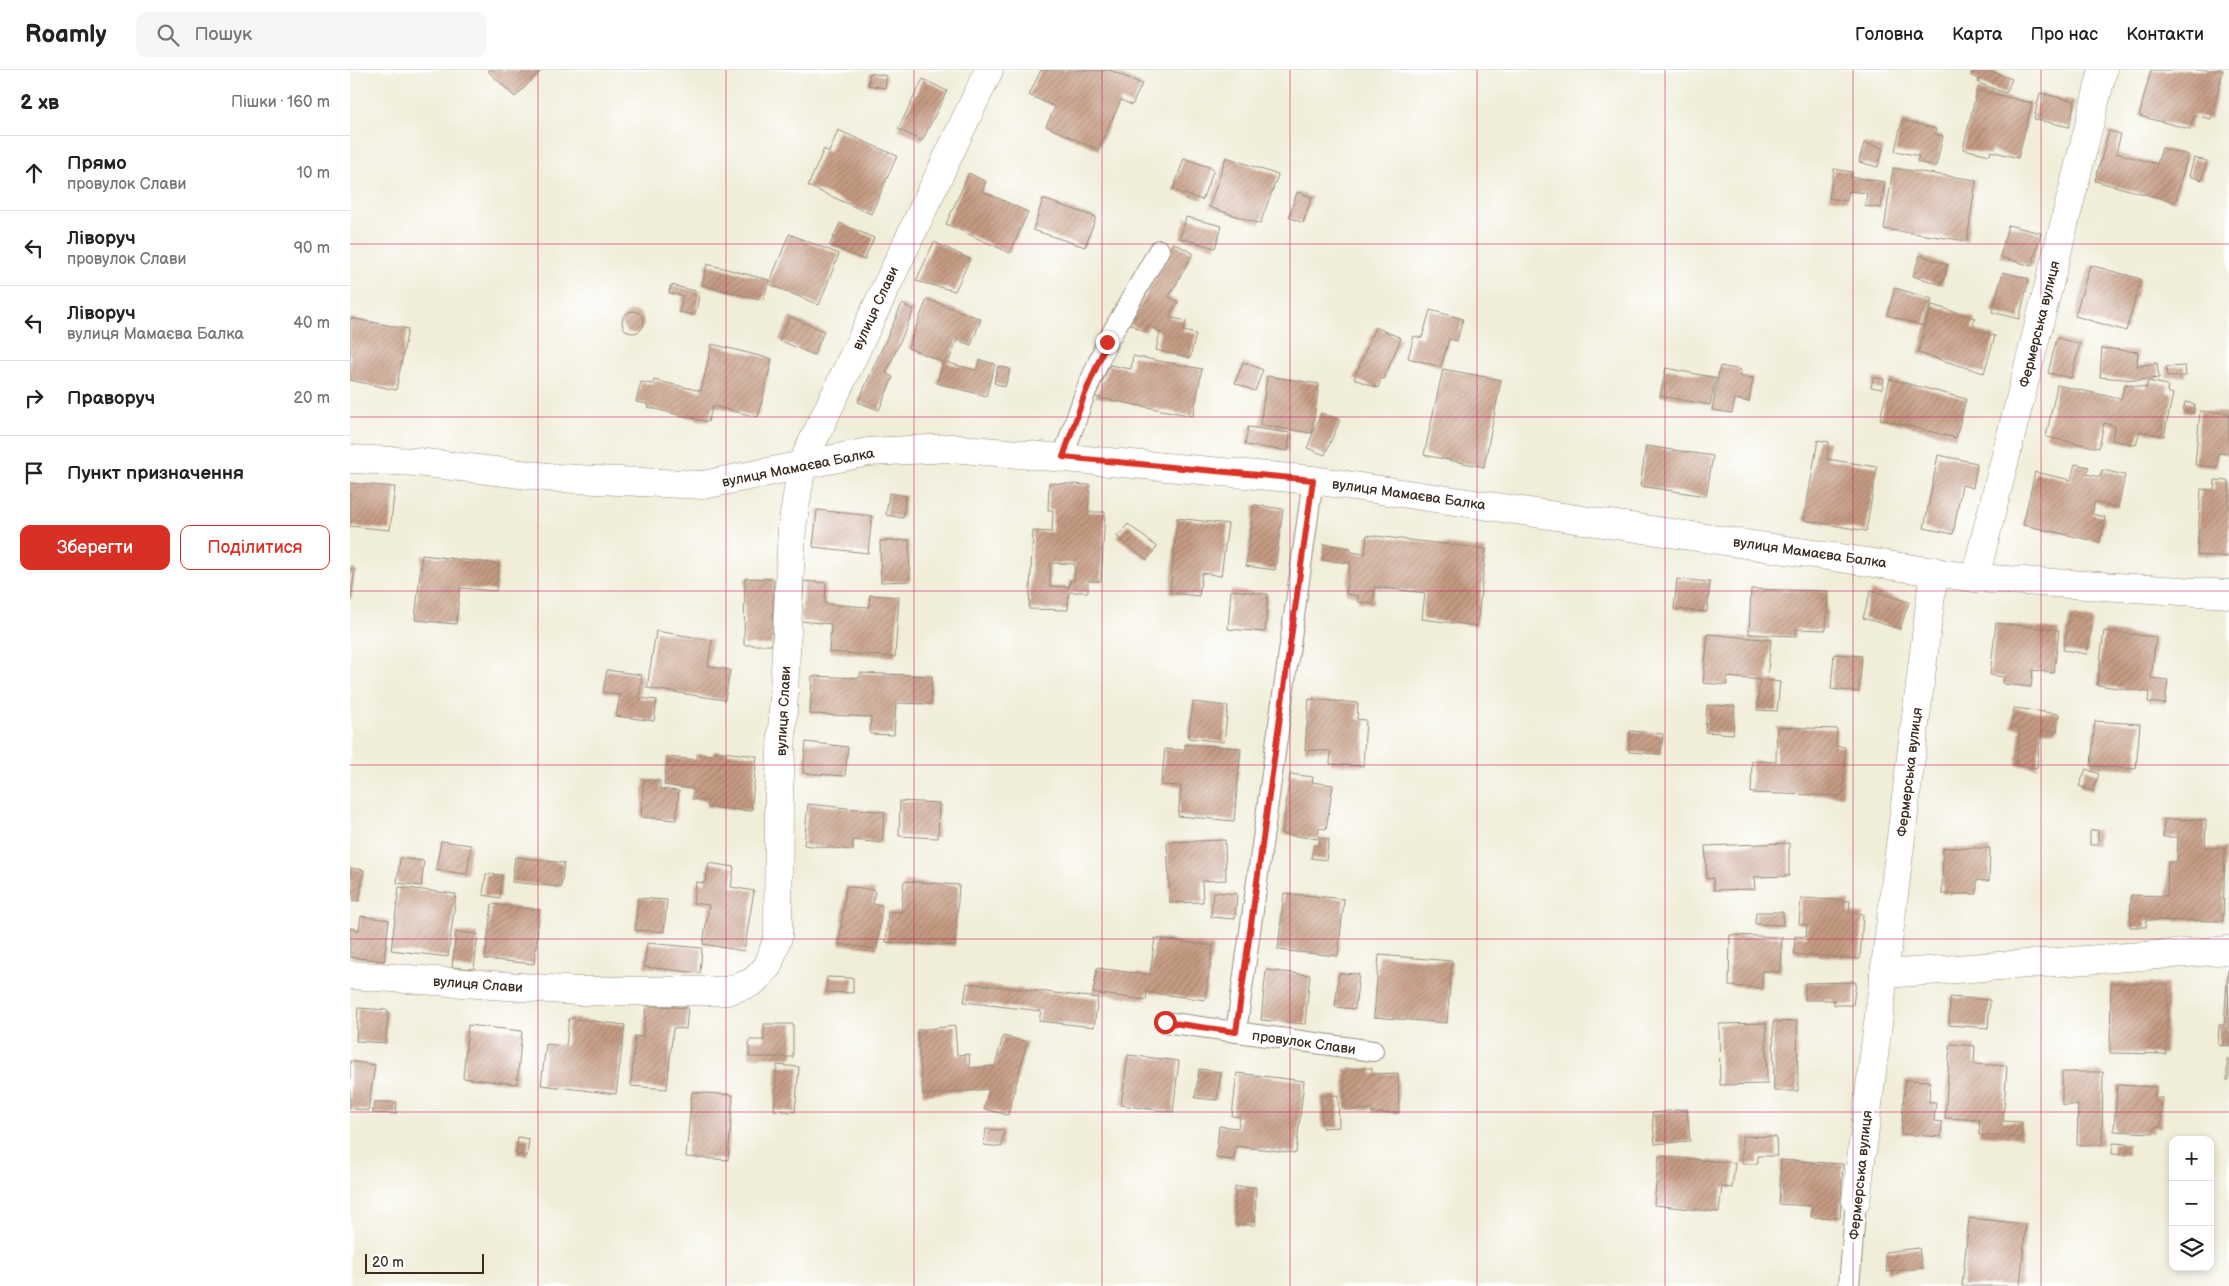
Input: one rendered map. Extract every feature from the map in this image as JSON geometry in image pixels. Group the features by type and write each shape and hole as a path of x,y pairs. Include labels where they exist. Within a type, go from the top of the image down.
{"street":[{"name":"вулиця Слави","path":"350,975 578,991 728,991 753,982 768,966 778,937 779,794 792,538 802,464 989,70"},
{"name":"Фермерська вулиця","path":"1975,578 2103,70"},
{"name":"вулиця Мамаєва Балка","path":"350,459 417,462 556,478 703,485 868,452 951,448 1313,480 1975,578 2229,594"},
{"name":"Фермерська вулиця","path":"1856,1201 1934,571"},
{"path":"1884,974 2229,950"}],"lane":[{"path":"1063,457 1084,396 1107,342 1159,250"},
{"name":"провулок Слави","path":"1236,1032 1313,480"},
{"name":"провулок Слави","path":"1165,1022 1373,1051"},
{"name":"Фермерська вулиця","path":"1849,1286 1856,1201"}],"building":[{"path":"487,70 542,70 515,97"},
{"path":"1041,70 1110,70 1142,84 1132,105 1121,100 1098,150 1046,126 1055,107 1029,95"},
{"path":"1973,70 1989,70 2012,79 2006,93 1978,83 1979,79 1971,76"},
{"path":"2151,70 2223,70 2211,119 2194,115 2190,129 2139,116"},
{"path":"870,73 887,76 885,88 868,85"},
{"path":"923,79 947,91 922,141 898,129"},
{"path":"1977,90 2032,103 2018,158 1991,151 1990,155 1963,149"},
{"path":"2040,93 2075,101 2069,127 2034,119"},
{"path":"1902,120 1936,129 1935,134 1943,136 1936,166 1917,162 1919,156 1895,151"},
{"path":"838,130 897,156 871,214 808,186 824,149 829,152"},
{"path":"2109,131 2121,134 2116,153 2157,164 2162,148 2188,155 2175,202 2095,181"},
{"path":"1864,143 1883,148 1878,167 1859,162"},
{"path":"1226,157 1278,175 1260,224 1209,207"},
{"path":"1184,158 1214,169 1202,200 1173,190"},
{"path":"2194,158 2207,161 2202,180 2189,176"},
{"path":"1893,168 1976,180 1967,241 1884,229"},
{"path":"1834,169 1852,172 1851,177 1885,182 1881,208 1865,206 1867,193 1849,191 1847,201 1829,198"},
{"path":"969,173 986,182 982,191 1028,212 1010,253 946,224"},
{"path":"1297,192 1312,197 1303,223 1289,217"},
{"path":"1043,199 1096,217 1085,247 1033,230"},
{"path":"1186,217 1222,226 1215,248 1180,238"},
{"path":"840,223 874,238 864,260 830,245"},
{"path":"2008,225 2041,233 2032,266 2000,257"},
{"path":"789,234 839,254 819,305 769,284"},
{"path":"934,242 970,259 955,291 916,281"},
{"path":"1174,243 1193,253 1169,297 1178,302 1169,317 1186,321 1183,331 1196,334 1190,358 1156,350 1160,332 1149,326 1145,332 1130,324"},
{"path":"1920,255 1948,265 1942,285 1913,276"},
{"path":"707,264 769,280 763,300 702,285"},
{"path":"2090,265 2141,279 2126,331 2075,316"},
{"path":"2003,272 2029,279 2019,319 1992,312"},
{"path":"671,285 700,292 695,315 679,312 683,296 669,293"},
{"path":"1895,288 1932,299 1924,326 1887,315"},
{"path":"927,299 981,319 971,345 957,340 948,363 976,370 980,360 995,364 986,396 937,383 943,362 908,348"},
{"path":"902,304 914,310 886,373 893,377 879,410 858,402"},
{"path":"1932,305 1975,318 1972,329 1995,336 1984,373 1918,353"},
{"path":"1430,310 1463,319 1457,341 1449,339 1441,367 1408,358 1414,336 1422,338"},
{"path":"633,311 641,314 644,322 641,330 633,333 625,330 622,322 625,314"},
{"path":"790,317 824,331 814,355 779,340"},
{"path":"350,318 408,329 396,390 350,380"},
{"path":"1375,327 1401,338 1384,379 1381,378 1378,388 1354,379"},
{"path":"2057,338 2080,344 2071,378 2048,373"},
{"path":"712,344 772,359 758,417 713,406 708,422 647,407 648,404 636,402 641,382 653,384 654,380 701,391"},
{"path":"2102,348 2138,352 2137,366 2157,363 2159,378 2136,380 2100,377"},
{"path":"1133,356 1202,369 1193,416 1095,397 1110,365 1131,369"},
{"path":"1243,362 1263,370 1255,391 1235,383"},
{"path":"998,366 1010,369 1005,387 994,383"},
{"path":"1720,366 1741,370 1739,376 1753,378 1749,402 1735,399 1732,413 1712,410"},
{"path":"2185,366 2186,376 2167,377 2166,367"},
{"path":"1666,368 1716,378 1710,405 1660,396"},
{"path":"1443,369 1501,380 1484,467 1424,455"},
{"path":"1267,376 1319,384 1312,433 1260,425"},
{"path":"1873,378 1884,379 1882,389 1871,387"},
{"path":"1890,379 1966,399 1956,438 1880,419"},
{"path":"2148,381 2168,385 2167,392 2173,394 2164,436 2140,431 2136,445 2112,440 2115,426 2104,423 2099,448 2046,437 2057,385 2121,399 2125,384 2146,388"},
{"path":"2185,402 2195,404 2193,413 2183,411"},
{"path":"2200,411 2229,413 2229,454 2218,453 2217,467 2195,465"},
{"path":"1321,413 1340,420 1325,455 1307,448"},
{"path":"1248,427 1290,433 1288,451 1245,445"},
{"path":"1818,440 1829,442 1827,459 1877,467 1866,531 1804,520"},
{"path":"1646,446 1713,456 1706,496 1640,486"},
{"path":"1938,455 1977,463 1973,488 1962,485 1953,534 1924,528"},
{"path":"2075,464 2089,467 2087,474 2100,477 2102,470 2125,475 2118,508 2095,502 2092,514 2105,517 2100,542 2023,525 2035,472 2071,480"},
{"path":"2215,480 2229,481 2229,557 2197,555 2201,489 2214,490"},
{"path":"350,483 395,487 390,530 350,526"},
{"path":"1049,483 1090,485 1088,512 1105,512 1101,581 1088,581 1088,592 1069,592 1068,610 1029,609 1033,531 1052,532 1053,510 1048,510","holes":["1050,563 1075,564 1074,580 1070,580 1069,587 1050,586"]},
{"path":"889,493 906,496 903,518 886,515"},
{"path":"1254,505 1283,509 1275,570 1246,566"},
{"path":"817,510 872,516 868,553 813,547"},
{"path":"1177,518 1228,524 1221,576 1202,573 1199,596 1170,593"},
{"path":"1128,524 1157,547 1147,560 1117,537"},
{"path":"1367,535 1486,549 1477,626 1422,619 1425,593 1375,587 1373,604 1358,602 1358,596 1346,594 1350,563 1322,560 1324,544 1351,548 1351,552 1365,554"},
{"path":"909,540 910,581 881,582 880,541"},
{"path":"422,555 499,564 496,591 460,588 456,624 415,620"},
{"path":"350,569 355,569 351,600 350,600"},
{"path":"745,578 774,579 772,645 744,645"},
{"path":"1677,579 1710,582 1707,612 1674,609"},
{"path":"804,581 826,583 825,604 869,607 870,595 899,597 895,657 829,652 831,624 801,621"},
{"path":"1751,589 1828,591 1826,630 1796,629 1796,636 1749,634"},
{"path":"1231,590 1268,594 1265,632 1228,629"},
{"path":"1871,590 1909,602 1900,629 1863,618"},
{"path":"2070,615 2093,620 2087,654 2063,650"},
{"path":"1996,623 2059,630 2054,673 2033,670 2031,687 2003,684 2004,677 1990,675"},
{"path":"656,631 712,640 708,666 730,670 725,700 647,688"},
{"path":"2104,631 2156,637 2151,678 2168,680 2165,704 2148,702 2149,692 2097,685"},
{"path":"1708,634 1771,640 1767,680 1780,682 1777,711 1757,710 1760,680 1727,677 1727,685 1703,683"},
{"path":"1834,654 1862,656 1859,692 1831,689"},
{"path":"607,670 642,675 639,698 657,700 654,721 616,716 620,695 603,692"},
{"path":"860,673 932,676 931,704 896,703 894,735 870,734 871,717 810,714 812,676 860,678"},
{"path":"1309,699 1358,703 1357,719 1366,720 1363,766 1330,764 1331,751 1305,750"},
{"path":"1193,702 1228,706 1224,742 1188,738"},
{"path":"1707,705 1735,706 1733,734 1705,732"},
{"path":"2014,708 2059,714 2057,732 2041,731 2037,768 2016,765 2020,728 2011,727"},
{"path":"2095,721 2140,724 2136,769 2091,766"},
{"path":"1777,727 1837,729 1836,746 1845,747 1843,796 1751,793 1752,761 1776,762"},
{"path":"1630,731 1663,734 1661,754 1629,752"},
{"path":"806,742 848,747 845,776 803,773"},
{"path":"1185,744 1241,748 1234,821 1178,816 1181,786 1161,785 1165,749 1185,750"},
{"path":"714,751 757,756 751,811 707,807 708,801 692,799 693,789 664,785 667,757 697,760 697,754 713,755"},
{"path":"2086,769 2099,774 2092,791 2079,786"},
{"path":"1290,774 1313,777 1312,782 1333,785 1326,829 1319,828 1318,839 1282,834"},
{"path":"644,779 660,781 660,789 679,791 676,820 641,817"},
{"path":"900,801 939,803 938,838 899,836"},
{"path":"808,804 885,812 882,843 853,840 853,850 804,845"},
{"path":"2164,819 2206,820 2205,848 2225,848 2223,921 2146,920 2146,927 2130,927 2131,895 2167,896 2168,862 2177,862 2178,837 2163,837"},
{"path":"2098,830 2098,845 2090,845 2090,831"},
{"path":"1320,838 1329,839 1326,860 1311,858 1314,845 1319,845"},
{"path":"1225,840 1226,880 1202,881 1203,902 1170,903 1167,842"},
{"path":"441,841 471,845 467,874 436,870"},
{"path":"1789,843 1789,876 1754,877 1755,889 1714,890 1713,878 1707,879 1705,846"},
{"path":"1943,848 1990,848 1989,881 1977,880 1977,894 1942,894"},
{"path":"515,857 564,863 561,887 512,882"},
{"path":"400,858 424,861 421,886 397,883"},
{"path":"709,863 734,867 731,887 754,891 744,951 703,944 709,905 693,903 696,882 705,883"},
{"path":"350,868 364,870 359,901 350,900"},
{"path":"486,874 502,875 500,898 483,895"},
{"path":"904,881 959,885 955,946 886,942 888,912 901,912"},
{"path":"846,886 875,890 873,904 882,905 877,949 839,944"},
{"path":"399,887 456,894 448,957 391,950"},
{"path":"1213,892 1237,894 1235,919 1211,917"},
{"path":"1284,893 1344,899 1338,956 1278,950"},
{"path":"638,898 667,900 664,932 635,930"},
{"path":"1801,898 1850,901 1849,913 1863,914 1860,959 1794,954 1795,936 1806,937 1807,925 1799,924"},
{"path":"492,904 540,910 534,964 485,959"},
{"path":"1756,912 1783,912 1783,925 1755,924"},
{"path":"361,916 389,920 384,961 350,957 350,928 359,930"},
{"path":"456,932 478,934 474,969 452,967"},
{"path":"1730,935 1782,937 1781,972 1762,971 1762,988 1729,986"},
{"path":"1155,938 1213,946 1205,1000 1147,992 1146,1000 1093,993 1097,968 1150,975"},
{"path":"647,943 702,948 700,973 644,967"},
{"path":"1379,955 1452,961 1447,1023 1374,1017"},
{"path":"2228,969 2229,1046 2218,1045 2219,1025 2224,1025"},
{"path":"1266,970 1310,975 1305,1024 1261,1020"},
{"path":"1339,973 1359,974 1355,1009 1335,1007"},
{"path":"827,977 853,978 853,993 826,992"},
{"path":"1856,982 1853,1005 1834,1005 1834,1000 1805,1000 1805,983"},
{"path":"967,983 1098,998 1094,1027 1039,1021 1041,1011 964,1002"},
{"path":"2111,983 2168,984 2166,1054 2110,1053"},
{"path":"1950,997 1990,1000 1988,1028 1949,1025"},
{"path":"646,1005 688,1008 686,1029 673,1028 667,1089 631,1086 635,1036 643,1037"},
{"path":"358,1008 388,1010 386,1043 356,1041"},
{"path":"569,1018 625,1025 616,1094 541,1085 546,1044 566,1046"},
{"path":"1797,1021 1798,1091 1774,1091 1773,1022"},
{"path":"1766,1023 1767,1084 1720,1085 1719,1024"},
{"path":"764,1024 793,1024 793,1057 749,1057 749,1040 764,1040"},
{"path":"468,1025 522,1031 517,1084 463,1078"},
{"path":"955,1026 957,1055 969,1054 970,1068 995,1066 1003,1036 1027,1042 1008,1115 984,1109 989,1089 923,1095 917,1030"},
{"path":"1950,1044 1975,1046 1974,1064 2007,1066 2003,1121 2022,1122 2021,1138 1979,1135 1980,1120 1945,1118"},
{"path":"1128,1055 1179,1061 1173,1112 1121,1105"},
{"path":"2227,1059 2229,1059 2229,1080 2227,1080"},
{"path":"350,1061 375,1065 368,1111 350,1108"},
{"path":"777,1065 799,1067 795,1112 774,1110"},
{"path":"1372,1068 1372,1074 1398,1073 1399,1113 1372,1113 1372,1109 1345,1110 1344,1069"},
{"path":"1199,1069 1221,1072 1217,1100 1195,1098"},
{"path":"2062,1072 2103,1072 2102,1145 2077,1145 2078,1105 2062,1105"},
{"path":"1237,1073 1304,1081 1296,1153 1236,1146 1234,1160 1216,1158 1219,1126 1238,1128 1240,1117 1232,1116"},
{"path":"1905,1080 1930,1081 1929,1102 1936,1102 1934,1121 1942,1122 1941,1137 1901,1134"},
{"path":"2117,1085 2156,1087 2155,1098 2162,1098 2161,1127 2154,1127 2153,1133 2114,1131"},
{"path":"692,1092 733,1095 728,1160 686,1157"},
{"path":"1338,1095 1339,1127 1322,1128 1321,1096"},
{"path":"374,1102 397,1102 396,1114 373,1113"},
{"path":"1687,1109 1690,1141 1655,1144 1652,1113"},
{"path":"986,1129 1004,1130 1002,1147 984,1145"},
{"path":"1742,1136 1776,1137 1777,1156 1758,1156 1758,1164 1742,1164"},
{"path":"518,1137 529,1139 527,1156 516,1154"},
{"path":"2113,1143 2128,1144 2128,1155 2112,1154"},
{"path":"1659,1156 1735,1163 1732,1188 1722,1187 1719,1212 1654,1205"},
{"path":"1781,1160 1843,1164 1840,1218 1811,1217 1812,1206 1779,1204"},
{"path":"1235,1187 1256,1187 1255,1225 1235,1225"},
{"path":"1969,1218 2026,1224 2020,1286 1962,1286"},
{"path":"1919,1248 1922,1268 1887,1272 1885,1252"}],"route":[{"path":"1107,342 1084,396 1063,457 1313,480 1236,1032 1165,1022"}]}
